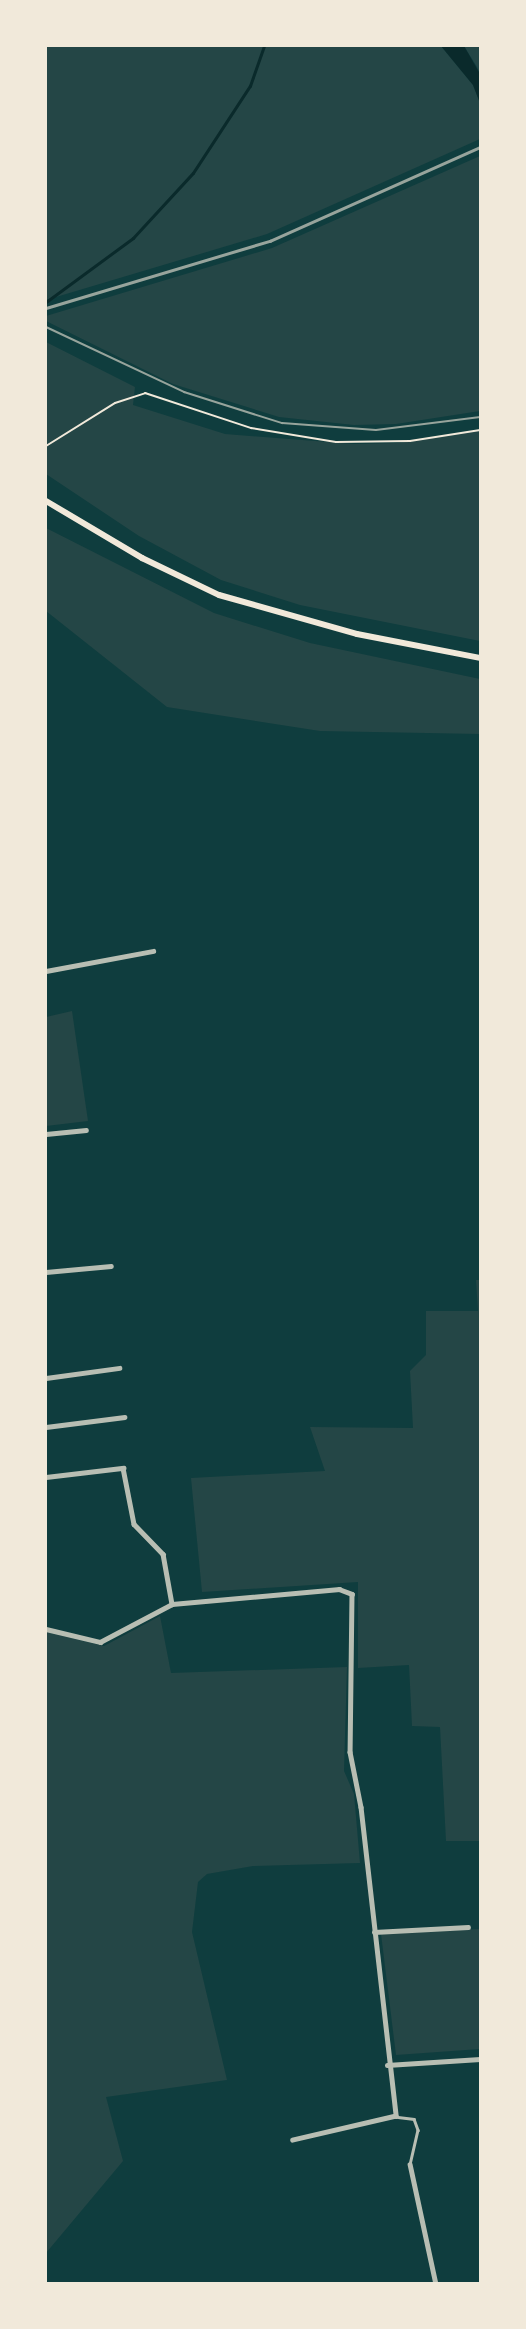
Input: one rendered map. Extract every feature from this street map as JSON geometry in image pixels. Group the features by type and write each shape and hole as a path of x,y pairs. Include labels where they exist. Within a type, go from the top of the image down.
{"main road":[{"path":"46,501 142,558 219,595 357,634 481,658"}],"street":[{"path":"46,971 153,951"},
{"path":"46,1135 86,1130"},
{"path":"46,1272 111,1266"},
{"path":"46,1378 119,1368"},
{"path":"46,1427 124,1417"},
{"path":"46,1477 123,1468 134,1524 163,1554 172,1604"},
{"path":"46,1629 100,1642 111,1640 147,1614 172,1604 339,1589 352,1594 350,1752 361,1807 387,2066 396,2116 293,2140"},
{"path":"374,1932 468,1927"},
{"path":"387,2066 481,2059"},
{"path":"410,2164 436,2284"}],"lane":[{"path":"396,2116 414,2119 418,2130 410,2164"}],"path":[{"path":"46,446 115,403 145,393 251,428 336,442 410,441 481,430"}],"shaded area":[{"path":"46,46 441,46 473,85 480,103 480,139 267,234 46,300"},
{"path":"441,46 464,46 480,74 480,103 473,85"},
{"path":"464,46 480,46 480,74 477,67"},
{"path":"480,156 480,411 396,424 354,425 279,417 173,384 46,321 46,316 272,248"},
{"path":"46,342 135,387 133,405 225,434 354,444 397,443 480,430 480,641 300,605 221,580 139,536 46,474"},
{"path":"46,528 214,613 310,643 480,679 480,734 320,731 167,707 46,611"},
{"path":"72,1011 88,1121 46,1126 46,1017"},
{"path":"476,1280 480,1280 480,1841 446,1841 440,1727 412,1726 409,1665 358,1668 358,1582 202,1592 191,1478 325,1471 310,1427 413,1428 410,1371 426,1355 426,1311 478,1311"},
{"path":"160,1616 171,1673 347,1667 344,1771 354,1794 360,1863 253,1866 207,1874 198,1882 192,1932 227,2080 106,2097 123,2161 46,2253 46,1632 104,1646"},
{"path":"480,1929 480,2049 396,2055 381,1934"}],"waterway":[{"path":"46,302 133,238 193,173 250,86 264,46"}],"tram line":[{"path":"46,327 184,392 282,423 376,430 480,417"}],"railway":[{"path":"46,308 270,241 480,147"}]}
